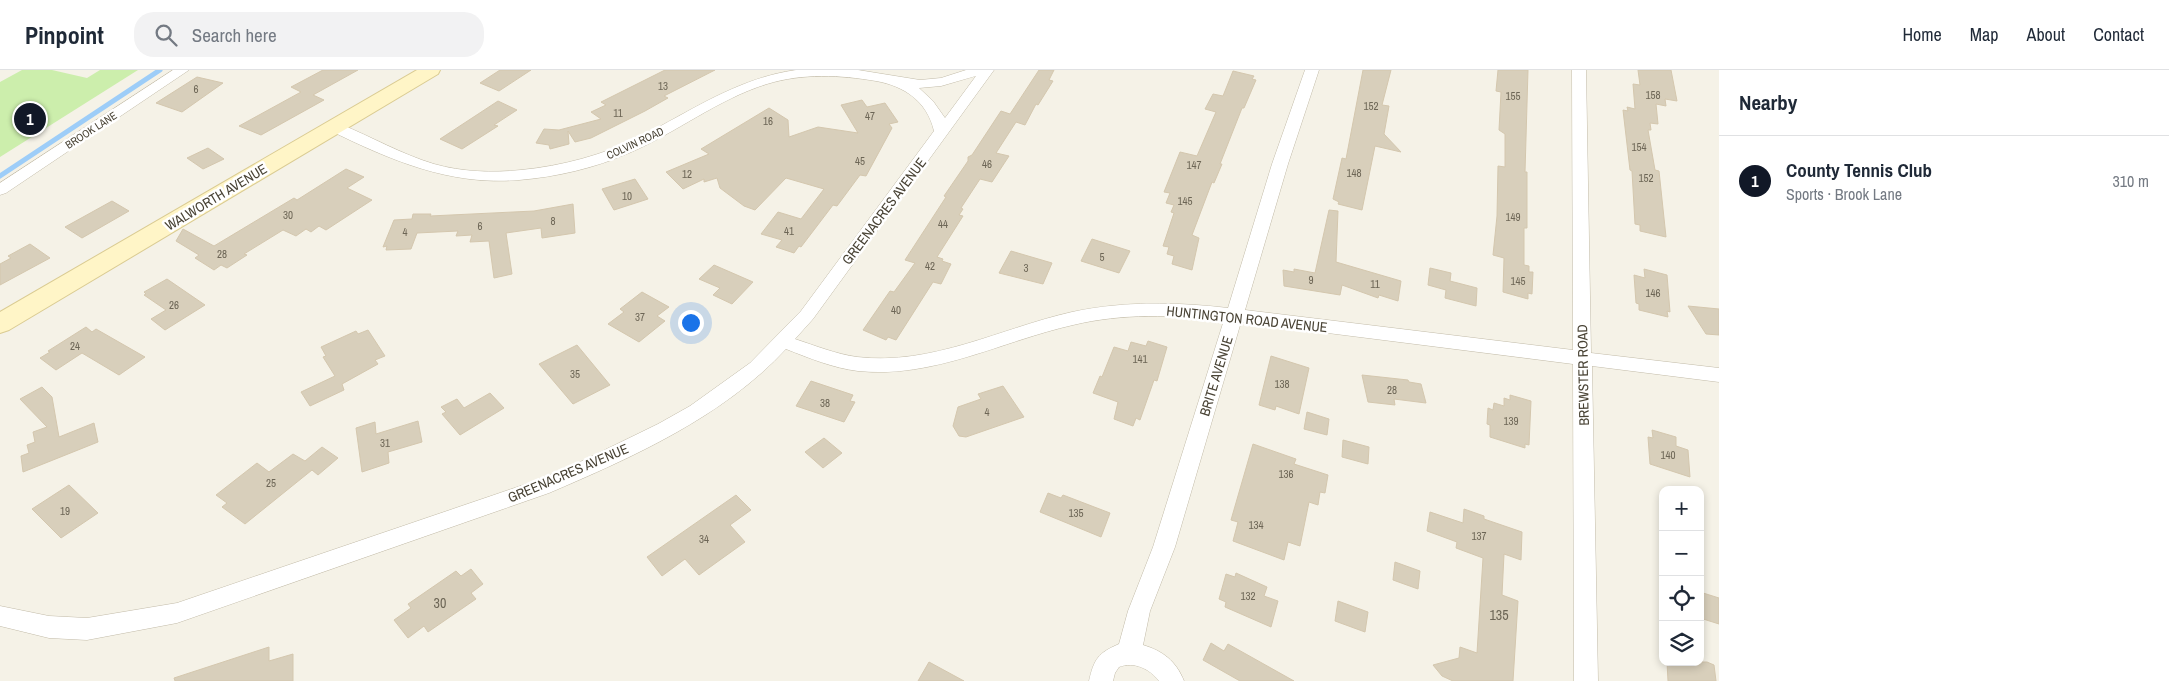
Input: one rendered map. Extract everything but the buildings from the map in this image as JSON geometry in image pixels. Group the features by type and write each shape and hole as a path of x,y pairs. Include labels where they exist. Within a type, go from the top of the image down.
{"street":[{"name":"BROOK LANE","path":"0,190 182,70"},
{"name":"WALWORTH AVENUE","path":"0,324 431,70"},
{"name":"COLVIN ROAD","path":"334,127 421,165 444,171 468,174 513,175 563,168 630,148 736,92 777,77 804,73 840,72 870,76 903,84 928,84 950,80 979,70"},
{"name":"GREENACRES AVENUE","path":"0,616 49,627 87,628 177,612 268,583 455,518 587,468 665,430 720,395 757,368 807,315 987,70"},
{"name":"BRITE AVENUE","path":"1129,653 1139,611 1164,547 1280,164 1312,70"},
{"name":"BREWSTER ROAD","path":"1579,70 1586,681"},
{"name":"COLVIN ROAD","path":"903,84 923,96 934,109 940,122 942,133"},
{"name":"HUNTINGTON ROAD AVENUE","path":"782,341 843,361 897,365 941,359 1048,324 1099,313 1152,309 1234,316 1719,375"},
{"path":"1101,681 1106,664 1110,660 1129,653 1142,655 1160,664 1172,681"}],"green space":[{"path":"22,70 52,70 87,78 100,70 138,70 0,157 0,82"}],"waterway":[{"path":"0,176 160,70"}],"place":[{"name":"County Tennis Club","path":"30,119"}]}
